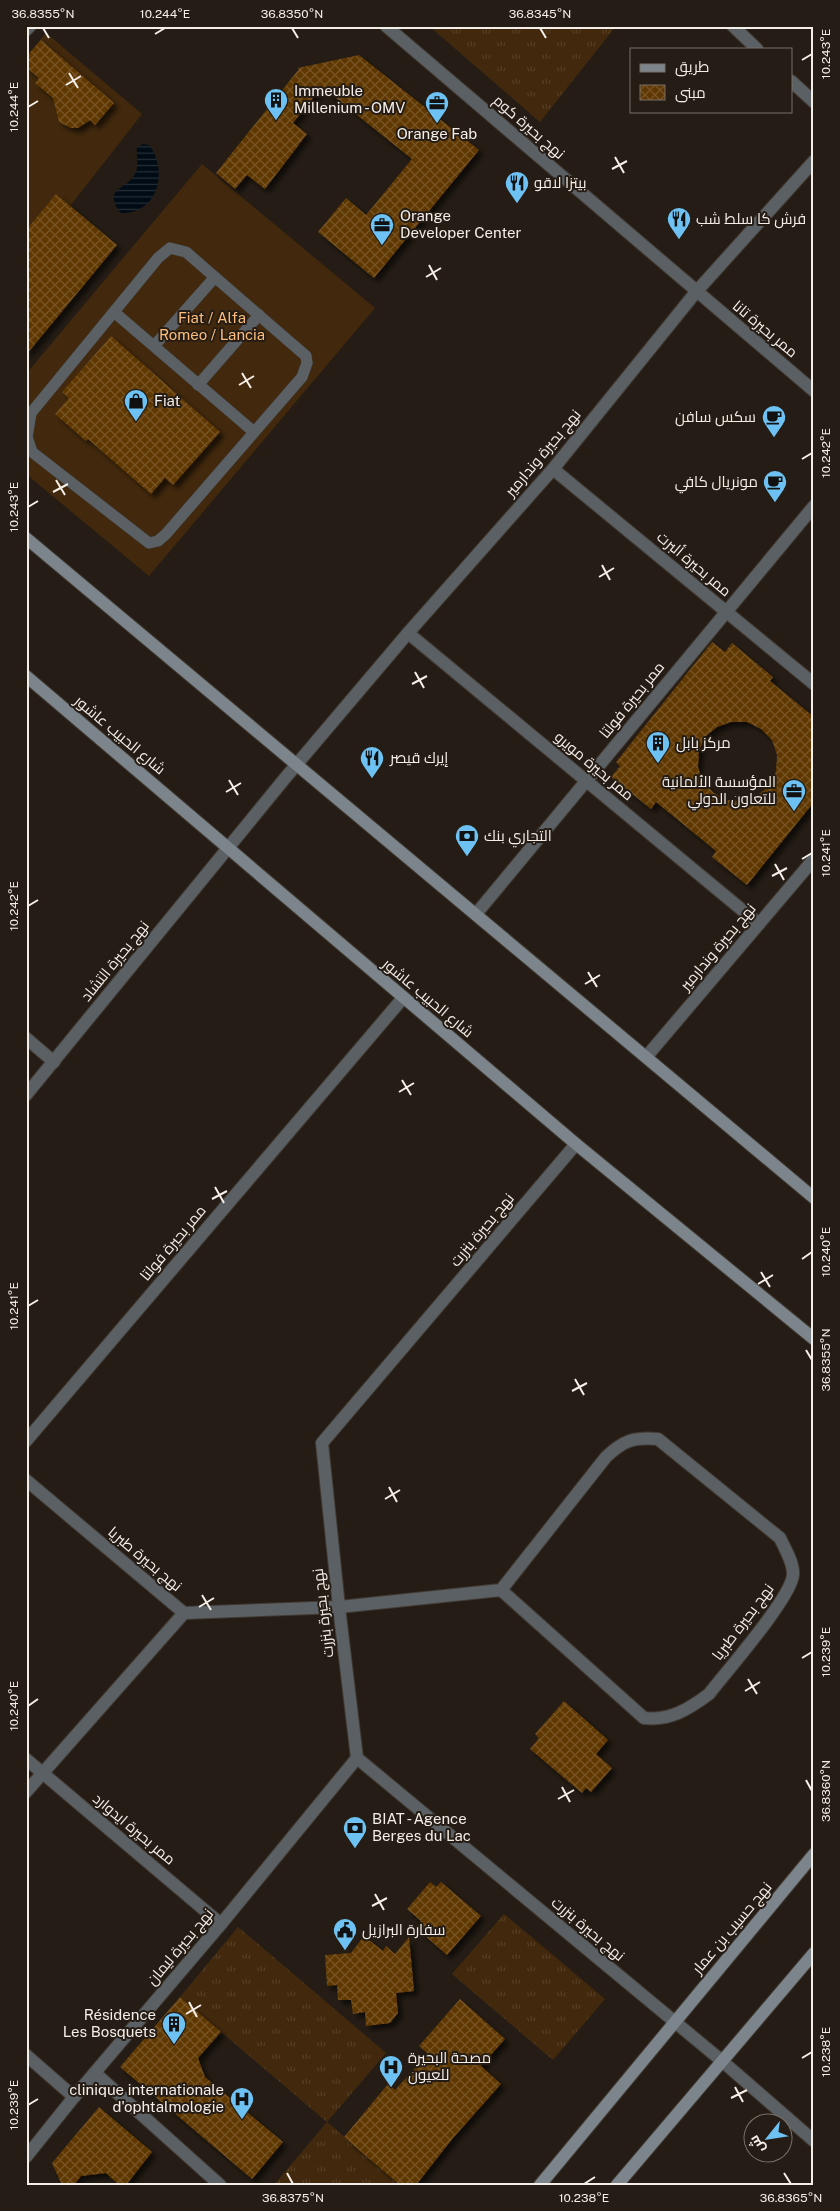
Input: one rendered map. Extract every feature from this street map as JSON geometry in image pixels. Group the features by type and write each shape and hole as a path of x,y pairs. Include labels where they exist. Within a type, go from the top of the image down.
{"main road":[{"path":"26,538 814,1198"},
{"name":"شارع الحبيب عاشور","path":"26,676 576,1144 814,1339"},
{"name":"نهج حسيب بن عمار","path":"540,2185 814,1854"},
{"path":"617,2185 814,1953"}],"street":[{"path":"26,30 30,26"},
{"name":"نهج بحيرة كوم","path":"386,26 696,292"},
{"path":"733,26 756,48"},
{"path":"792,82 814,102"},
{"name":"نهج بحيرة وندارمير","path":"296,765 408,633 553,469 696,292 814,161"},
{"name":"ممر بحيرة تانا","path":"696,292 814,392"},
{"name":"ممر بحيرة ألبرت","path":"553,469 814,684"},
{"name":"ممر بحيرة فولتا","path":"476,914 814,506"},
{"name":"ممر بحيرة مويرو","path":"408,633 759,924"},
{"name":"نهج بحيرة التشاد","path":"26,1095 296,765"},
{"name":"نهج بحيرة وندارمير","path":"646,1056 814,859"},
{"name":"ممر بحيرة فولتا","path":"26,1441 403,998"},
{"path":"26,1038 54,1062"},
{"name":"نهج بحيرة بنزرت","path":"576,1144 322,1443 339,1608 357,1758 675,2022"},
{"name":"نهج بحيرة طبريا","path":"26,1480 184,1613 339,1608 501,1590 606,1457 620,1444 639,1438 658,1439 780,1538 793,1574 785,1596 709,1694 694,1706 670,1717 657,1720 644,1718 501,1590"},
{"path":"26,1792 184,1613"},
{"name":"نهج بحيرة ليمان","path":"26,2157 357,1758"},
{"name":"ممر بحيرة ايدوارد","path":"26,1759 221,1924"},
{"path":"675,2022 814,2141"},
{"path":"26,2055 74,2097"},
{"path":"95,2073 220,2185"}],"lane":[{"path":"170,248 186,252 215,277 306,356 307,363 302,377 166,534 158,542 149,543 29,455 27,437 31,413 158,258 170,248"},
{"path":"154,346 215,277"},
{"path":"114,312 254,432"},
{"path":"198,384 259,315"}],"green space":[{"path":"429,26 616,26 540,122"},
{"path":"46,33 142,114 70,206 56,194 26,230 26,57"},
{"name":"Fiat / Alfa Romeo / Lancia","path":"202,164 375,308 149,576 26,474 26,374"},
{"path":"504,1914 605,1999 553,2060 452,1974"},
{"path":"238,1927 386,2053 327,2122 180,1997"},
{"path":"327,2122 400,2185 274,2185"}],"shaded area":[{"path":"143,144 149,145 155,155 159,178 156,189 151,199 144,206 134,211 121,213 116,205 115,194 136,172 137,147"}],"building":[{"path":"41,40 114,103 95,125 90,120 78,128 71,128 59,122 53,98 35,83 39,78 26,67 26,57"},
{"path":"359,55 479,150 374,278 318,232 346,198 366,215 412,159 322,87 293,123 307,134 265,189 247,175 235,189 216,173 298,68"},
{"path":"56,194 117,245 26,355 26,230"},
{"name":"Fiat","path":"111,336 220,432 173,485 165,478 151,494 88,439 86,441 55,414 69,398 62,392"},
{"name":"مركز بابل","path":"712,642 725,652 732,643 773,677 770,681 814,717 814,802 747,885 712,857 716,851 656,802 651,809 611,777 620,766 616,762","holes":["731,722 747,722 761,729 772,740 777,755 776,771 770,785 758,795 743,801 728,800 714,793 703,782 698,767 699,751 705,737 717,727"]},
{"path":"564,1701 608,1740 596,1754 612,1768 591,1792 586,1788 582,1793 530,1749 539,1738 535,1734"},
{"path":"430,1882 436,1887 441,1882 481,1916 447,1955 416,1928 421,1921 407,1909"},
{"path":"364,1936 383,1951 386,1946 395,1954 409,1937 414,1991 396,1993 398,2013 390,2023 366,2026 365,2012 353,2014 351,2000 338,2000 337,1985 327,1986 325,1955 351,1953"},
{"path":"180,1997 221,2032 198,2058 205,2077 283,2142 252,2179 120,2067"},
{"path":"460,1999 505,2039 481,2066 501,2084 453,2138 416,2185 400,2185 344,2137 388,2084 395,2090 428,2054 419,2046"},
{"path":"99,2107 152,2152 126,2185 119,2185 106,2173 81,2176 74,2185 62,2185 52,2163"}],"place":[{"name":"Immeuble Millenium - OMV","path":"276,121"},
{"name":"Orange Fab","path":"437,124"},
{"name":"بيتزا لاقو","path":"517,204"},
{"name":"فرش كا سلط شب","path":"679,240"},
{"name":"Orange Developer Center","path":"382,246"},
{"name":"Fiat","path":"136,422"},
{"name":"سكس سافن","path":"774,438"},
{"name":"مونريال كافي","path":"775,503"},
{"name":"مركز بابل","path":"658,764"},
{"name":"إيرك قيصر","path":"372,779"},
{"name":"المؤسسة الألمانية للتعاون الدولي","path":"794,812"},
{"name":"التجاري بنك","path":"467,857"},
{"name":"BIAT - Agence Berges du Lac","path":"355,1849"},
{"name":"سفارة البرازيل","path":"345,1951"},
{"name":"Résidence Les Bosquets","path":"174,2045"},
{"name":"مصحة البحيرة للعيون","path":"391,2088"},
{"name":"clinique internationale d'ophtalmologie","path":"242,2120"}]}
